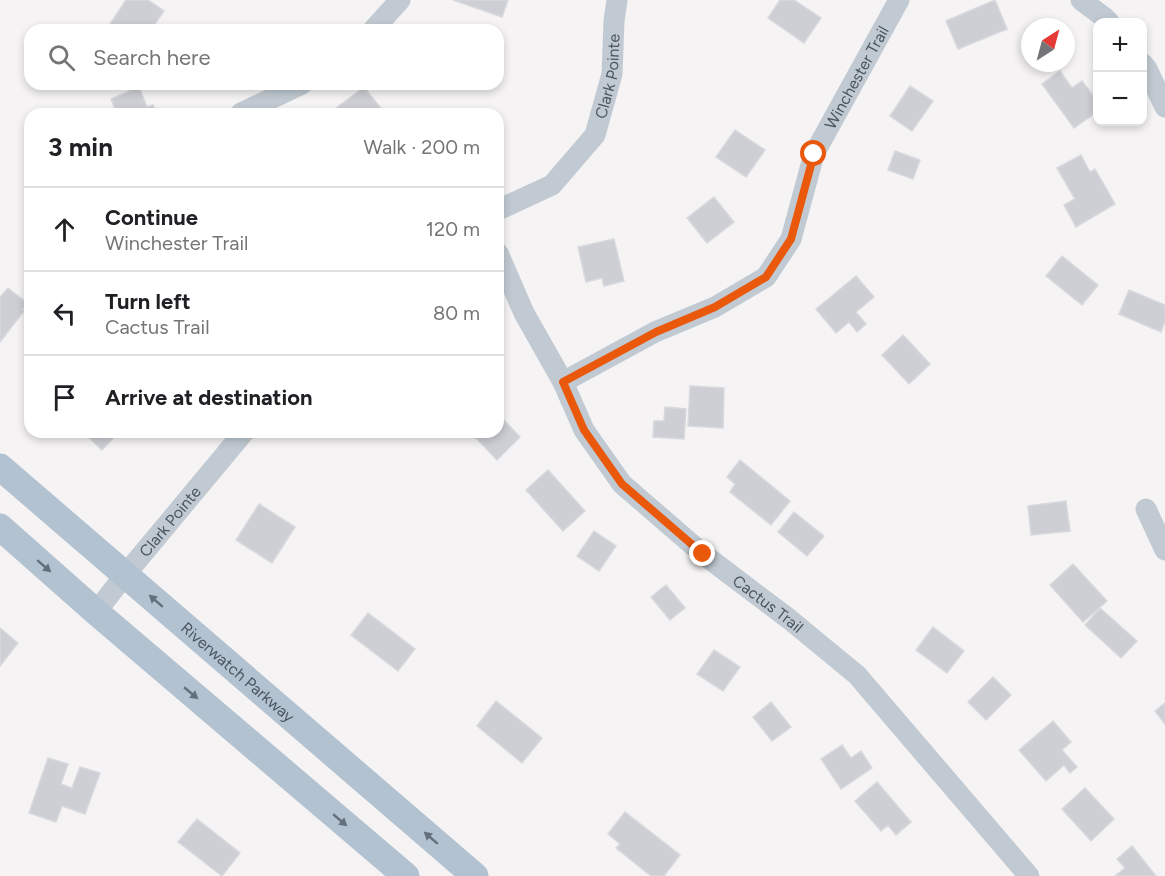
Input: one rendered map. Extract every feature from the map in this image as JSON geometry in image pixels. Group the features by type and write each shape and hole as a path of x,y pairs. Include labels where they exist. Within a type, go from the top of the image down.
{"main road":[{"name":"Riverwatch Parkway","path":"0,467 475,876"},
{"path":"0,527 96,612 406,876"}],"street":[{"path":"379,24 400,0"},
{"name":"Clark Pointe","path":"504,207 552,185 595,135 612,74 617,0"},
{"name":"Winchester Trail","path":"563,382 656,332 715,307 766,277 791,239 814,154 899,0"},
{"path":"1081,0 1105,18"},
{"path":"1147,69 1165,107"},
{"path":"252,108 289,90"},
{"name":"Cactus Trail","path":"504,267 524,313 563,382 584,430 622,484 703,554 858,675 1029,876"},
{"name":"Clark Pointe","path":"96,612 238,438"},
{"path":"1146,509 1165,550"}],"building":[{"path":"126,0 148,0 164,11 155,24 110,24"},
{"path":"453,0 508,0 502,17"},
{"path":"780,0 794,0 821,18 804,43 768,18"},
{"path":"995,0 1007,29 958,49 946,21"},
{"path":"1059,72 1072,88 1082,81 1093,95 1093,115 1074,128 1042,84"},
{"path":"910,86 933,101 912,131 890,116"},
{"path":"132,90 140,90 147,107 153,105 154,108 115,108 111,99"},
{"path":"360,90 366,90 381,108 336,108"},
{"path":"735,130 765,150 746,177 716,157"},
{"path":"895,151 920,160 913,179 888,170"},
{"path":"1081,155 1090,172 1095,169 1115,204 1076,227 1064,205 1075,199 1057,168"},
{"path":"714,197 734,222 707,243 687,218"},
{"path":"614,239 624,281 604,286 602,278 586,282 578,247"},
{"path":"1062,256 1098,285 1082,305 1046,276"},
{"path":"856,276 874,297 856,312 866,324 857,332 849,322 836,333 816,309"},
{"path":"8,288 24,301 22,310 24,311 0,342 0,297"},
{"path":"1129,290 1165,305 1165,321 1161,332 1119,314"},
{"path":"903,335 930,364 909,384 882,355"},
{"path":"690,386 724,388 723,428 688,426"},
{"path":"665,407 686,409 684,439 653,437 654,421 664,421"},
{"path":"504,420 520,437 497,460 476,438 504,438"},
{"path":"89,438 113,438 102,450"},
{"path":"740,460 790,501 771,525 730,492 735,484 727,477"},
{"path":"548,470 585,511 563,531 526,490"},
{"path":"1066,501 1070,531 1031,535 1028,506"},
{"path":"259,504 295,527 272,563 236,540"},
{"path":"794,512 824,536 807,556 778,532"},
{"path":"594,531 616,546 599,571 577,556"},
{"path":"1073,564 1107,601 1083,622 1050,585"},
{"path":"666,585 685,608 670,620 651,597"},
{"path":"1100,608 1137,641 1121,658 1085,625"},
{"path":"368,613 415,649 398,671 351,635"},
{"path":"933,627 964,651 947,673 916,650"},
{"path":"0,628 18,643 0,666"},
{"path":"714,650 740,667 723,691 697,674"},
{"path":"993,677 1011,695 986,720 968,702"},
{"path":"496,701 542,738 522,763 477,726"},
{"path":"771,702 791,727 772,741 753,717"},
{"path":"1165,703 1165,724 1155,711"},
{"path":"1053,721 1071,742 1062,750 1077,767 1070,773 1064,765 1046,781 1019,750"},
{"path":"842,745 851,758 861,751 872,768 841,789 821,759"},
{"path":"48,758 68,764 61,784 72,788 80,767 100,773 85,814 62,806 56,822 29,813"},
{"path":"877,782 911,822 896,835 888,825 881,831 855,801"},
{"path":"1085,788 1114,819 1091,841 1062,809"},
{"path":"625,812 680,855 664,876 651,876 616,848 620,844 608,834"},
{"path":"197,819 240,853 222,876 178,842"},
{"path":"1132,846 1156,876 1115,876 1125,868 1117,859"}],"route":[{"path":"703,554 622,484 584,430 563,382 656,332 715,307 766,277 791,239 814,154"}]}
